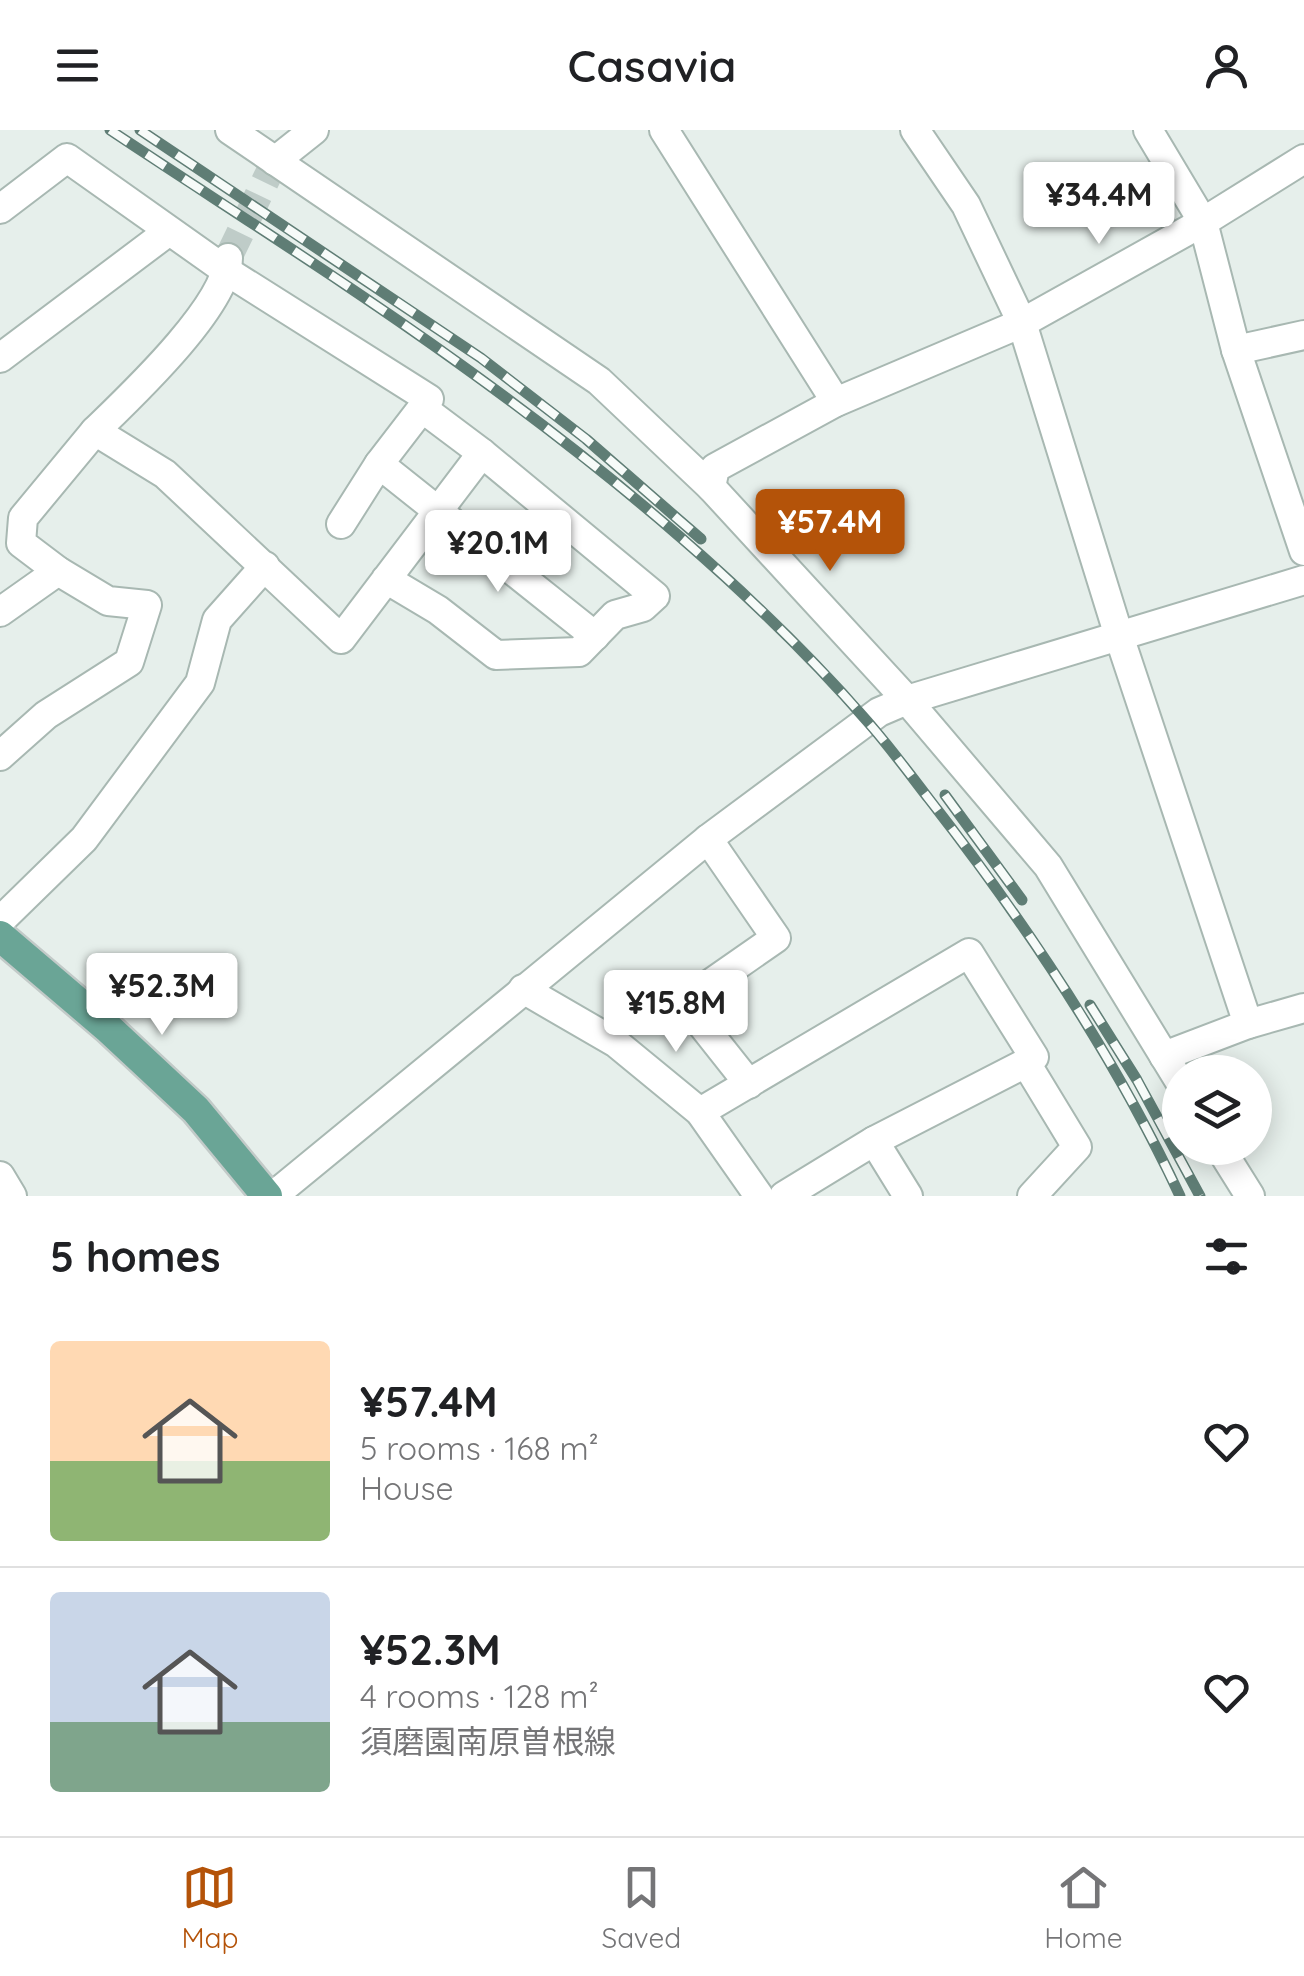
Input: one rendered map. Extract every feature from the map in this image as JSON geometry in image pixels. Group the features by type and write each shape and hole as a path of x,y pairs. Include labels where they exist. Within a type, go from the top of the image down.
{"main road":[{"path":"0,936 196,1110 270,1196"}],"street":[{"path":"230,130 599,382 710,487 908,700 1048,866 1163,1055"},
{"path":"275,160 314,130"},
{"path":"664,130 836,402"},
{"path":"915,130 966,205 1022,322 1119,636 1248,1024"},
{"path":"1148,130 1204,222 1236,350 1304,551"},
{"path":"0,209 67,158 169,231 228,265 429,400 379,464 342,524"},
{"path":"710,487 715,468 836,402 1022,322 1204,222 1304,159"},
{"path":"0,358 169,231"},
{"path":"0,756 46,715 129,662 148,605 108,601 58,571 20,543 23,518 95,431 139,389 190,330 228,265"},
{"path":"1236,350 1304,334"},
{"path":"386,579 438,610 496,655 578,652 615,615 643,606 655,596 422,408"},
{"path":"95,431 166,474 341,639 482,454"},
{"path":"379,464 594,636"},
{"path":"0,921 84,839 200,683 218,620 265,566"},
{"path":"0,612 58,571"},
{"path":"270,1196 708,840 879,712 1304,580"},
{"path":"708,840 776,938 684,1002 749,1084"},
{"path":"700,1112 969,953 1034,1057 874,1142 784,1196"},
{"path":"523,989 616,1043 700,1112 759,1196"},
{"path":"1167,1055 1304,1008"},
{"path":"1026,1063 1077,1147 1032,1196"},
{"path":"874,1142 908,1196"},
{"path":"1231,1165 1250,1196"},
{"path":"0,1176 12,1196"}],"tunnel":[{"path":"228,258 275,161"}],"railway":[{"path":"110,130 475,375 629,494 779,628 883,740 999,893 1097,1041 1180,1196"},
{"path":"140,130 481,358 586,439 701,539"},
{"path":"945,795 1022,900"},
{"path":"1090,1005 1137,1080 1200,1196"}]}
